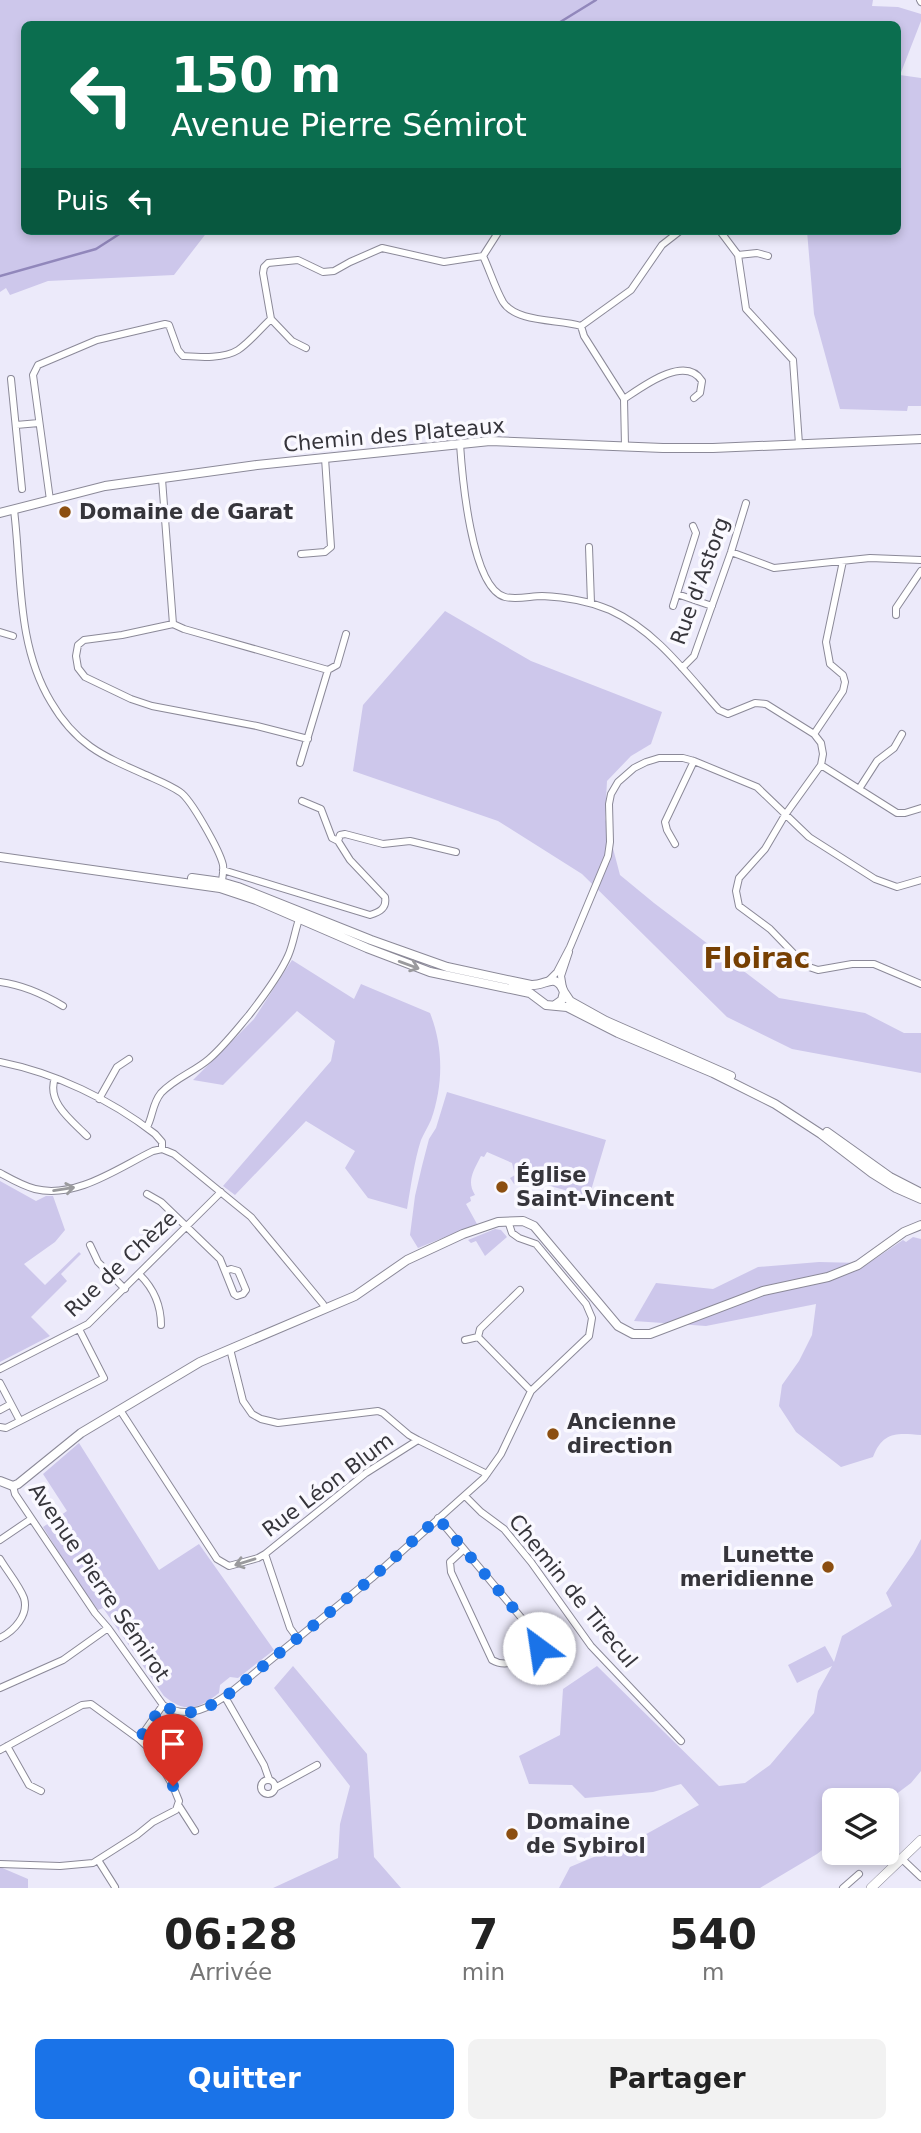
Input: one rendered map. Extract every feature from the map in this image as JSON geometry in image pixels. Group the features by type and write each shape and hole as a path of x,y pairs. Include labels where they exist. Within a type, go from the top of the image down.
{"main road":[{"path":"871,1888 921,1840"}],"street":[{"path":"306,348 292,341 271,319 263,273 268,263 298,260 323,272 334,271 382,248 444,262 483,256 496,235"},
{"path":"483,256 503,302 509,309 522,316 581,326 631,290 662,245 675,235"},
{"path":"723,235 738,256 746,309 793,360 799,444"},
{"path":"738,256 757,253 768,256"},
{"path":"50,500 33,375 35,368 43,362 97,340 165,324 169,325 183,356 230,354 238,350 271,319"},
{"path":"581,326 584,336 624,399 625,446"},
{"path":"624,399 675,370 699,376 702,381 700,393 694,398"},
{"path":"11,379 22,489"},
{"path":"16,425 39,423"},
{"name":"Chemin des Plateaux","path":"0,513 104,486 325,458 493,441 713,448 921,439"},
{"path":"460,444 470,531 490,585 498,594 507,597 545,596 591,603 631,620 652,636 719,710 728,715 755,704 766,704 814,734 821,743 821,765 785,815 765,849 739,878 736,891 739,906 770,929 810,967 818,970 852,964 874,964 921,984"},
{"path":"302,554 325,552 331,547 325,458"},
{"path":"162,479 173,624"},
{"name":"Rue d'Astorg","path":"681,668 694,656 746,503"},
{"path":"14,510 25,632 41,685 52,704 83,743 185,796 223,863 221,885"},
{"path":"673,606 696,533 693,526"},
{"path":"589,547 591,603"},
{"path":"731,552 774,568 870,558 921,560"},
{"path":"814,734 843,691 845,682 843,675 830,664 826,642 843,561"},
{"path":"896,615 896,608 921,571"},
{"path":"677,594 712,606"},
{"path":"308,739 231,720 152,706 131,699 85,677 78,668 78,645 84,640 173,624 328,670"},
{"path":"0,632 13,636"},
{"path":"300,764 328,670 337,665 346,634"},
{"path":"859,789 877,761 894,748 902,734"},
{"path":"540,999 539,990 557,972 570,947 608,856 611,794 623,776 646,762 659,758 694,761 757,787 800,830 823,848 881,882 897,887 921,880"},
{"path":"675,844 665,822 694,761"},
{"path":"821,765 897,813 921,808"},
{"path":"223,870 370,915 378,913 386,903 386,897 350,860 329,832 321,809 302,801"},
{"path":"338,841 340,835 345,834 383,844 410,841 456,852"},
{"path":"0,857 112,872 142,873 221,885 258,894 367,948 430,972 530,993 546,1005 567,1007 611,1030 713,1073 775,1104 895,1188 921,1199"},
{"path":"300,915 447,967 531,985 559,983 570,1001 606,1021 715,1068 778,1099 824,1129 875,1168 898,1183 921,1193"},
{"path":"147,1128 155,1101 160,1094 178,1077 208,1060 261,999 288,956 300,915"},
{"path":"555,1005 562,1000 561,975 570,947"},
{"path":"0,982 23,986 63,1006"},
{"path":"99,1099 117,1068 129,1059"},
{"path":"0,1062 55,1078 99,1099 147,1128 162,1142 162,1149"},
{"path":"55,1078 52,1091 59,1106 87,1136"},
{"path":"0,1173 36,1190 66,1190 99,1178 153,1151 162,1149 174,1154 251,1217 325,1309"},
{"name":"Rue de Chèze","path":"0,1369 88,1324 221,1192"},
{"path":"147,1194 161,1202 220,1259 225,1271"},
{"path":"478,1337 531,1391 584,1342 591,1330 592,1318 586,1304 536,1244 510,1231 508,1221"},
{"path":"13,1486 81,1433 200,1362 362,1292 417,1255 495,1223 523,1221 534,1226 618,1326 625,1331 641,1335 671,1327 763,1292 817,1281 841,1272 867,1259 904,1232 921,1225"},
{"path":"90,1245 98,1262 125,1289"},
{"path":"140,1275 150,1285 161,1310 161,1325"},
{"path":"478,1337 480,1329 520,1290"},
{"path":"0,1427 6,1428 104,1378 79,1329"},
{"path":"465,1340 478,1337"},
{"path":"230,1349 243,1401 253,1414 261,1419 278,1423 378,1411 418,1440"},
{"path":"0,1383 20,1421"},
{"name":"Avenue Pierre Sémirot","path":"0,1481 13,1486 15,1494 94,1613 108,1628 163,1705 172,1711 188,1713 204,1709 225,1697 372,1578 465,1496 487,1474 501,1454 531,1391"},
{"path":"0,1409 10,1404"},
{"name":"Rue Léon Blum","path":"120,1410 217,1559 224,1565 233,1565 265,1554 366,1473 418,1440 487,1474"},
{"name":"Chemin de Tirecul","path":"465,1496 504,1529 591,1646 681,1741"},
{"path":"438,1518 534,1633 539,1642 536,1651 512,1663 500,1665 492,1660 451,1572 450,1562 463,1550"},
{"path":"0,1540 31,1519"},
{"name":"Rue Léon Blum","path":"265,1554 290,1628 298,1639"},
{"path":"0,1559 24,1598 21,1619 14,1629 0,1638"},
{"path":"0,1688 63,1660 108,1628"},
{"path":"225,1697 275,1788"},
{"path":"41,1791 29,1785 4,1748 91,1704 153,1752 178,1796 179,1806 195,1831"},
{"path":"139,1739 163,1705"},
{"path":"269,1779 261,1783 261,1791 270,1794 275,1788 317,1765"},
{"path":"0,1864 60,1866 98,1860 179,1806"},
{"path":"902,1859 921,1877"},
{"path":"98,1860 116,1887"},
{"path":"843,1888 859,1874"}],"shaded area":[{"path":"0,0 873,0 872,6 898,7 921,14 921,21 901,72 901,21 21,21 21,235 205,235 174,275 48,281 10,295 6,288 0,292"},
{"path":"901,75 921,78 921,406 908,406 907,411 840,409 814,314 807,235 901,235"},
{"path":"445,611 531,661 662,712 651,744 631,756 607,781 605,818 620,875 779,998 865,1013 904,1033 921,1033 921,1073 792,1049 727,1017 582,874 498,821 353,771 363,705"},
{"path":"292,960 354,999 361,984 430,1013 440,1053 440,1080 431,1120 421,1140 407,1209 368,1198 345,1168 355,1151 306,1121 235,1195 223,1186 331,1061 335,1041 297,1011 223,1085 193,1080 254,1019"},
{"path":"447,1092 606,1140 589,1197 540,1183 530,1177 514,1184 510,1178 515,1175 512,1163 487,1152 484,1157 481,1156 471,1180 475,1195 470,1197 471,1201 466,1204 477,1224 418,1248 410,1235 415,1196 429,1139 436,1128"},
{"path":"0,1181 36,1201 53,1196 65,1230 55,1242 24,1264 45,1285 79,1252 81,1254 61,1274 67,1281 31,1317 50,1336 0,1362"},
{"path":"495,1229 501,1230 507,1237 485,1256 476,1241 471,1243 468,1240"},
{"path":"913,1237 921,1239 921,1435 898,1434 886,1438 873,1457 841,1467 796,1432 779,1406 782,1385 799,1361 812,1335 816,1304 706,1326 634,1321 656,1283 713,1289 758,1267 819,1262 862,1263 863,1267 903,1240 906,1242"},
{"path":"79,1443 159,1570 199,1544 274,1650 238,1678 230,1677 220,1685 219,1693 205,1703 186,1707 164,1696 103,1608 98,1610 74,1577 43,1527 67,1511 43,1474"},
{"path":"921,1539 921,1771 911,1783 899,1792 899,1788 822,1788 822,1850 760,1888 559,1888 570,1867 639,1838 699,1805 681,1784 653,1792 585,1798 572,1785 529,1784 519,1756 560,1735 563,1689 597,1666 719,1786 745,1783 770,1765 814,1713 818,1691 832,1666 797,1683 788,1665 825,1646 834,1662 842,1636 892,1606 886,1593"},
{"path":"293,1666 367,1754 374,1857 401,1888 273,1888 338,1858 340,1824 350,1786 274,1688"},
{"path":"0,1867 28,1879 28,1888 0,1888"}],"waterway":[{"path":"562,21 596,0"},
{"path":"0,276 96,249 118,235"}],"place":[{"name":"Domaine de Garat","path":"65,512"},
{"name":"Église Saint-Vincent","path":"502,1187"},
{"name":"Ancienne direction","path":"553,1434"},
{"name":"Lunette meridienne","path":"828,1567"},
{"name":"Domaine de Sybirol","path":"512,1834"}],"district":[{"name":"Floirac","path":"757,958"}],"route":[{"path":"173,1786 153,1752 139,1739 163,1705 172,1711 197,1712 225,1697 372,1578 438,1518 534,1633 539,1648"}]}
